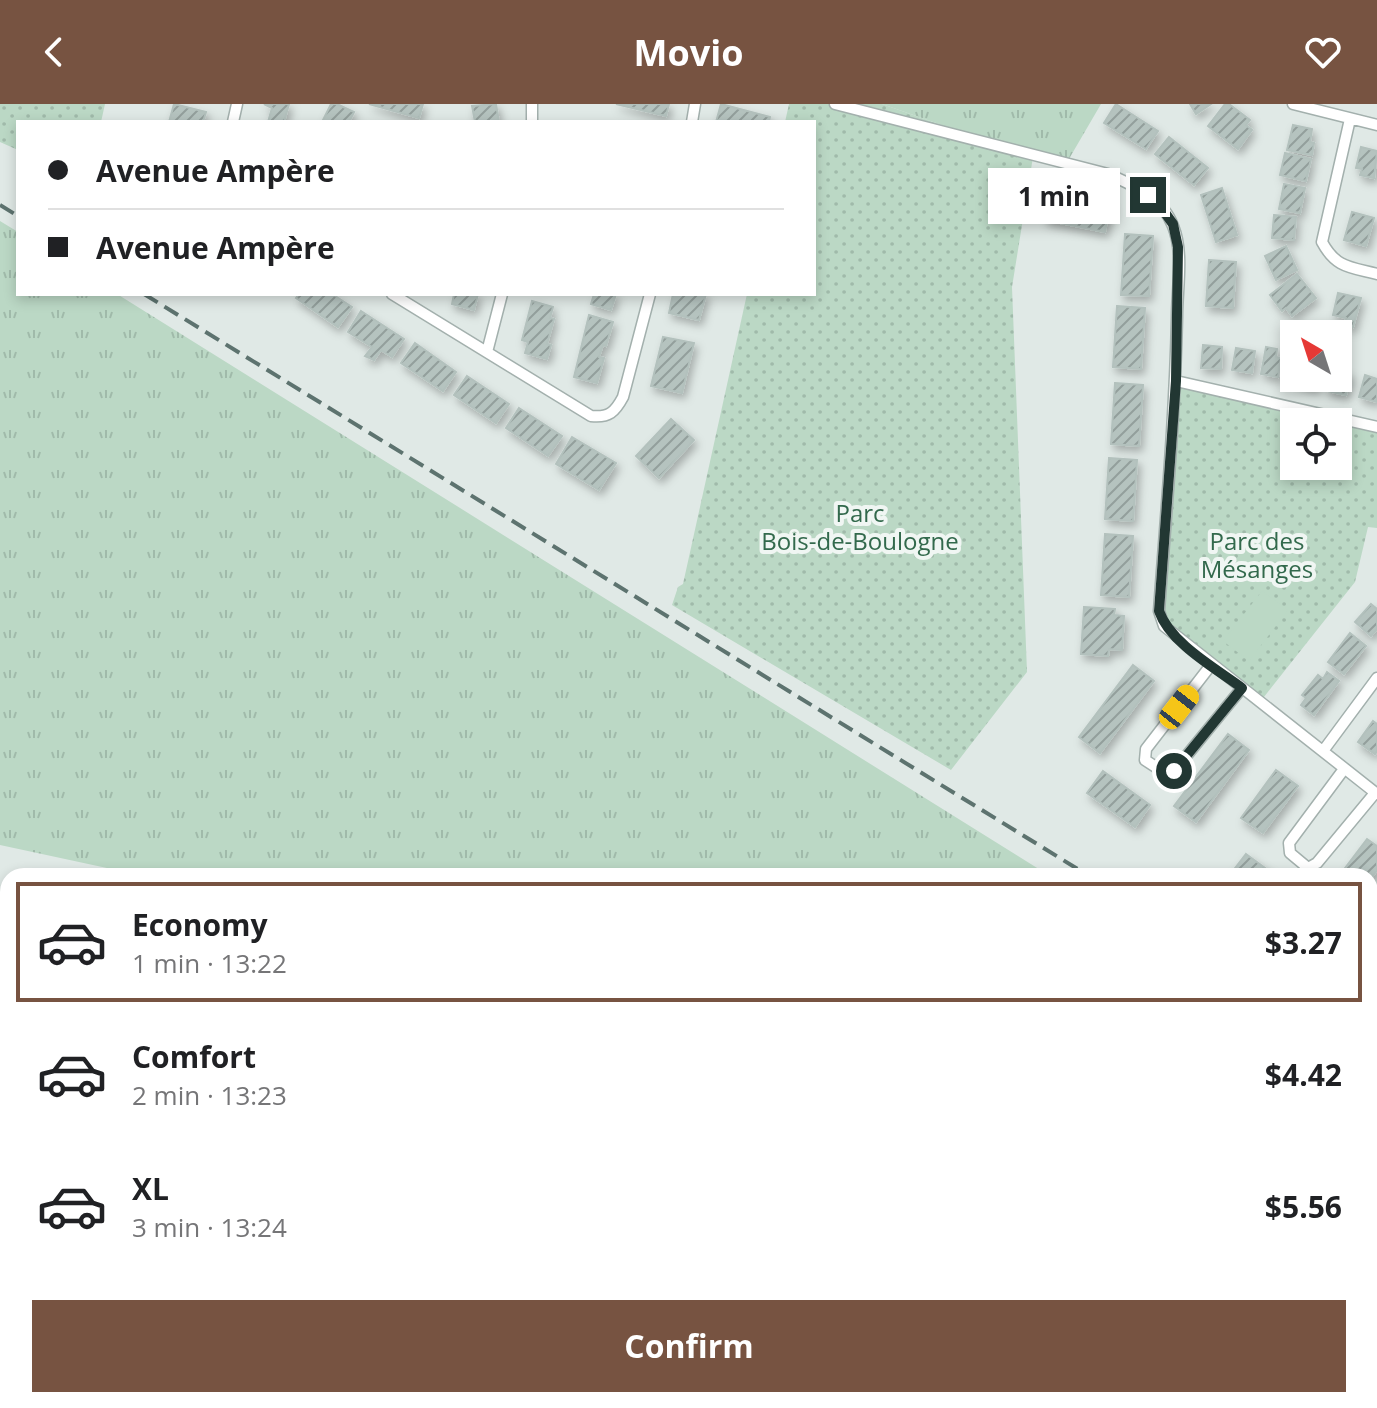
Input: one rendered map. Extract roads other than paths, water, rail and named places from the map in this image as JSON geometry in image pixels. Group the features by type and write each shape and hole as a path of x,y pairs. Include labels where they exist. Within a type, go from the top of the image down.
{"street":[{"path":"835,104 1108,174 1138,187 1161,207 1173,224 1178,247 1176,381 1159,611 1164,626 1376,794 1317,863 1308,868 1290,853 1289,843 1344,769"},
{"path":"1293,104 1377,125"},
{"path":"1350,119 1322,242 1330,258 1340,265 1377,274"},
{"path":"395,296 591,416 605,417 616,411 623,397 649,296"},
{"path":"487,352 501,296"},
{"path":"1176,381 1377,427"},
{"path":"1211,665 1146,749 1145,760 1165,773 1174,771 1242,688"},
{"path":"1323,751 1377,678"}],"railway":[{"path":"0,205 16,215"},
{"path":"147,296 1076,868"}],"park label":[{"name":"Parc Bois-de-Boulogne","path":"860,528"},
{"name":"Parc des Mésanges","path":"1257,556"}]}
